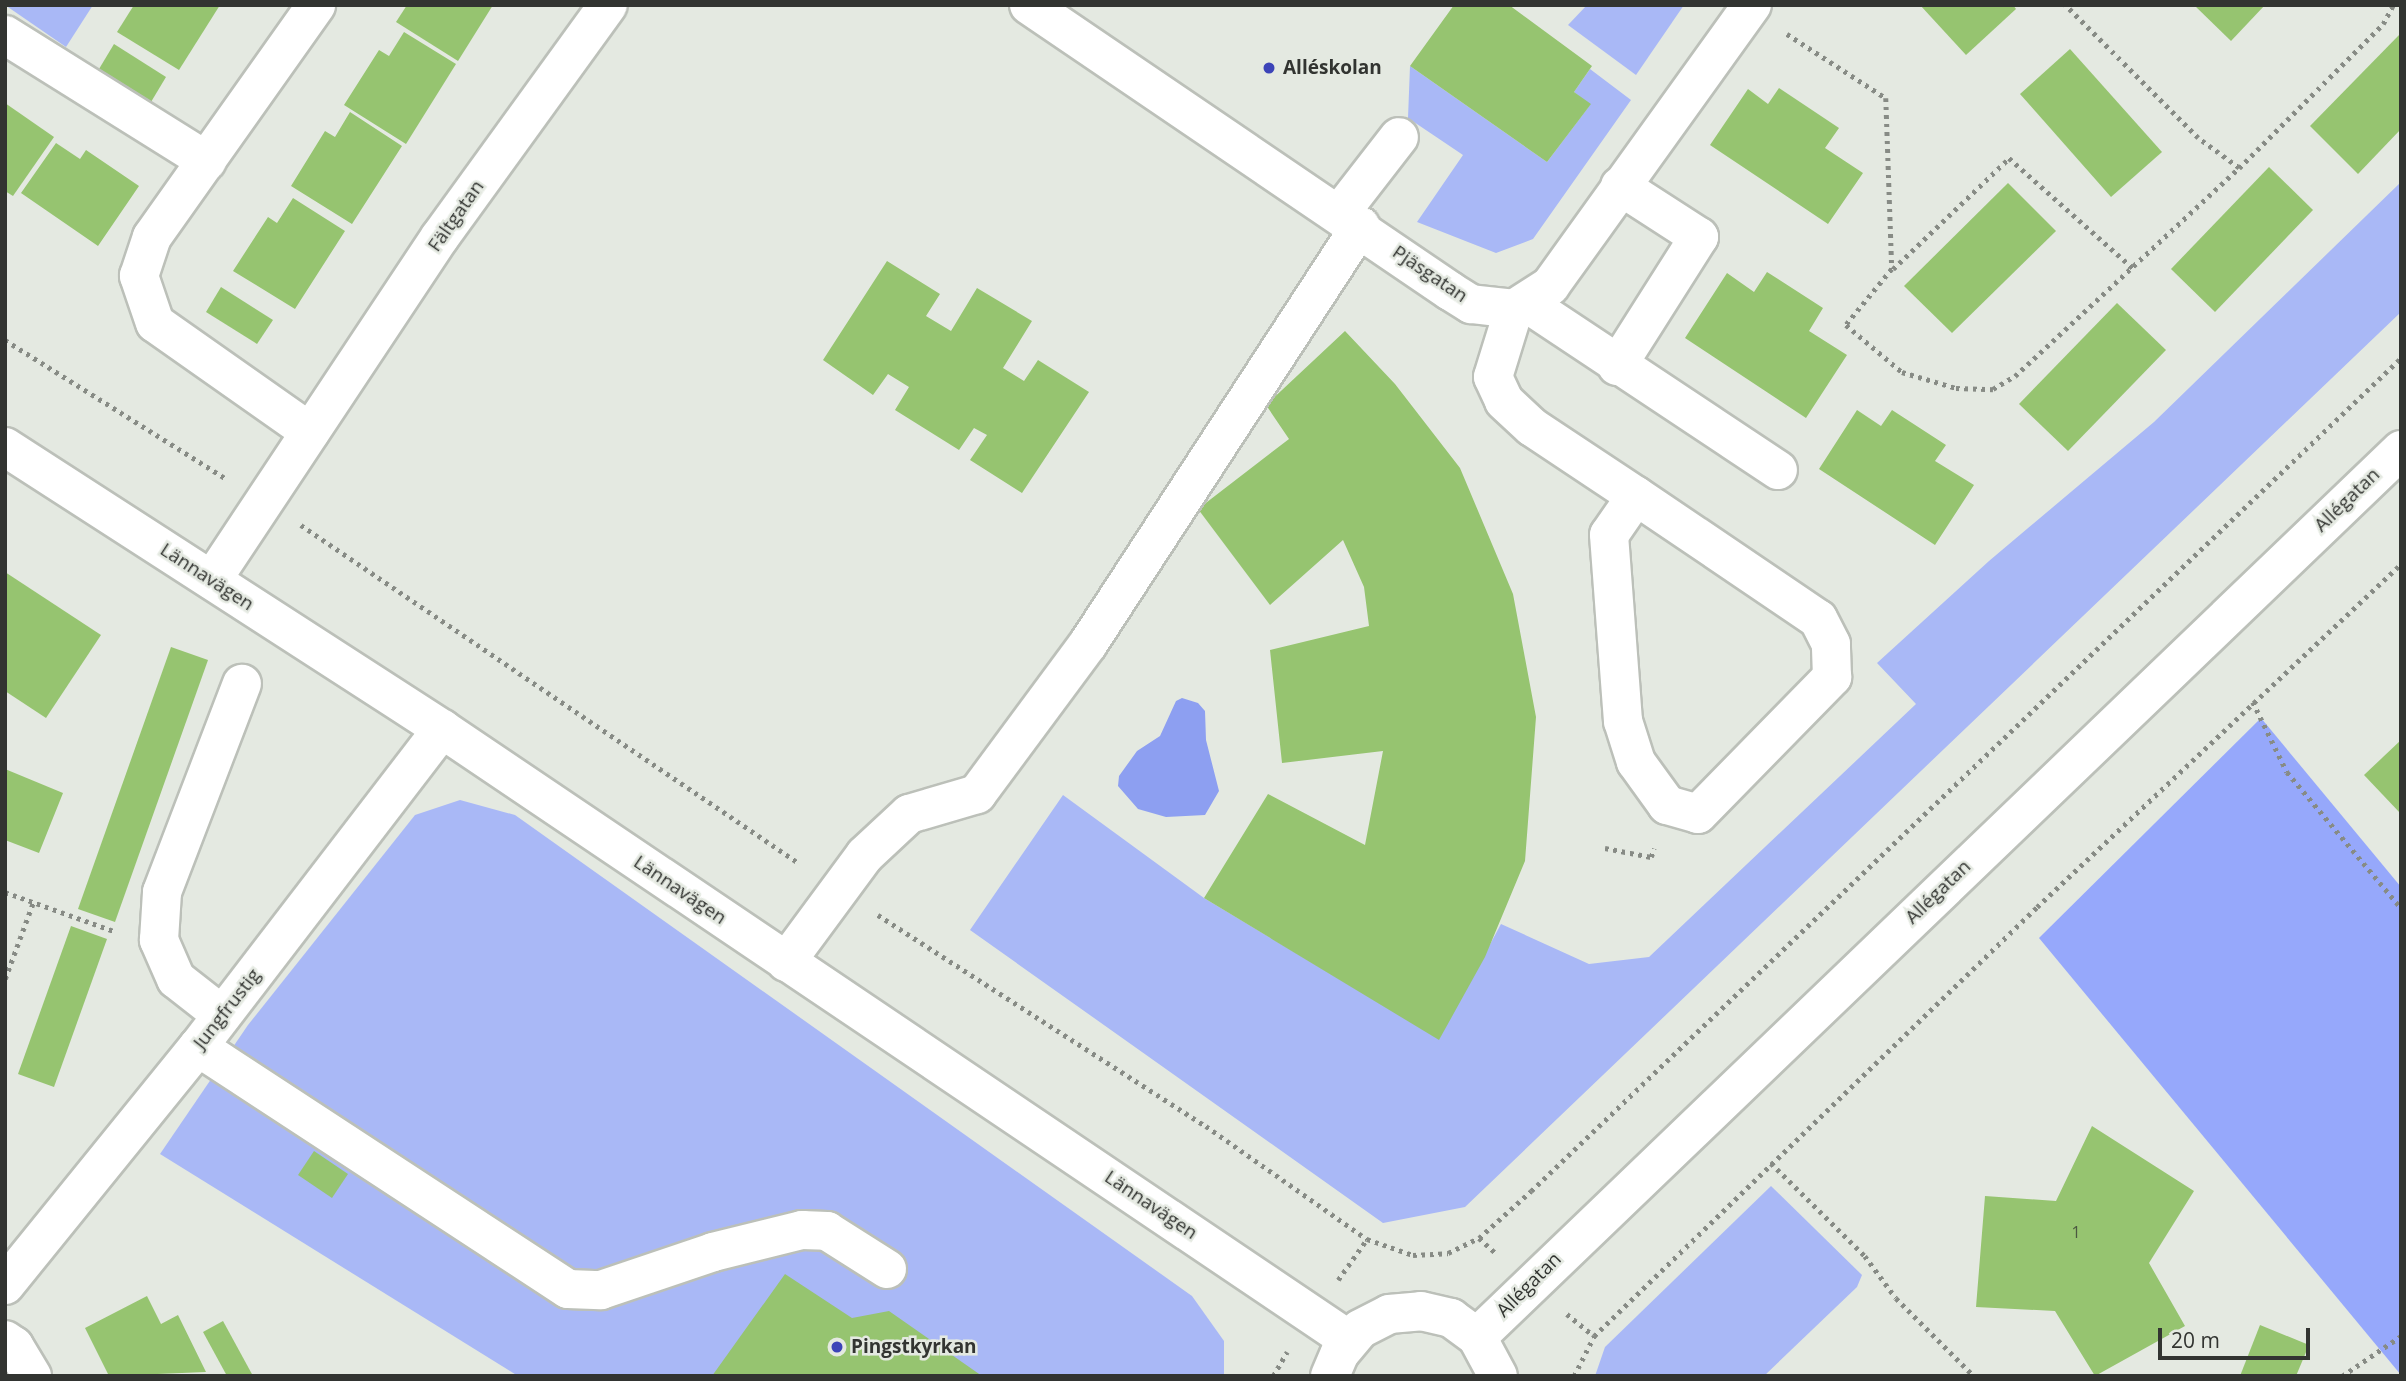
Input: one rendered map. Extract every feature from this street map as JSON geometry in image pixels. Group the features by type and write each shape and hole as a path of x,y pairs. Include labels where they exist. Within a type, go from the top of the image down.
{"street":[{"path":"310,432 155,323 138,276 152,237 316,5"},
{"name":"Fältgatan","path":"212,580 440,237 608,5"},
{"name":"Pjäsgatan","path":"1028,5 1471,303 1521,306"},
{"path":"1636,496 1609,535 1623,720 1636,762 1667,805 1698,814 1832,677 1831,644 1818,619 1636,496 1532,427 1504,401 1493,377 1521,306 1550,286 1752,5"},
{"path":"5,35 207,161"},
{"path":"786,962 865,855 909,814 977,794 1088,644 1399,136"},
{"path":"1617,366 1699,237 1620,186"},
{"path":"1521,306 1778,470"},
{"name":"Lännavägen","path":"5,447 442,729 1349,1340"},
{"name":"Allégatan","path":"1477,1337 2401,450"},
{"path":"222,1015 176,979 159,940 163,892 242,684"},
{"name":"Jungfrustig","path":"5,1285 198,1046 442,729"},
{"path":"198,1046 568,1289 601,1290 713,1252 802,1230 827,1231 887,1269"},
{"path":"1330,1376 1349,1340 1374,1320 1421,1311 1451,1318 1477,1337 1498,1376"},
{"path":"5,1340 14,1346 32,1376"}],"path":[{"path":"2065,5 2198,138 2239,168"},
{"path":"2133,268 2009,158 1892,270 1846,325 1902,372 1956,388 1993,389 2015,376 2133,268 2239,168 2383,24 2393,5"},
{"path":"1781,30 1886,98 1892,270"},
{"path":"5,340 265,503 840,891 1206,1126 1367,1239 1412,1255 1448,1253 1479,1238 1531,1191 2401,358"},
{"path":"1574,1376 1594,1336 1771,1163 2401,564"},
{"path":"2253,702 2287,772 2401,908"},
{"path":"5,892 124,935 159,940"},
{"path":"5,979 33,903"},
{"path":"1771,1163 1865,1256 1896,1298 1974,1376"},
{"path":"2342,1376 2401,1336"}],"shaded area":[{"path":"5,5 93,5 66,47"},
{"path":"1587,5 1684,5 1636,75 1568,25"},
{"path":"1410,66 1547,162 1590,105 1574,92 1590,69 1631,100 1533,239 1496,253 1417,222 1463,155 1408,118"},
{"path":"2401,182 2401,312 1465,1207 1383,1223 970,930 1063,795 1204,898 1439,1039 1501,924 1589,964 1649,957 1916,704 1877,663 1989,561 2154,422"},
{"path":"1182,698 1198,703 1205,711 1206,740 1219,791 1205,815 1166,817 1138,809 1118,786 1119,776 1137,751 1160,736 1176,701"},
{"path":"2261,718 2401,887 2401,1375 2039,938"},
{"path":"460,800 515,815 1192,1296 1224,1341 1224,1376 518,1376 160,1154 248,1025 415,815"},
{"path":"1771,1186 1862,1275 1857,1287 1764,1376 1595,1376 1605,1347"}],"building":[{"path":"134,5 220,5 179,70 117,32"},
{"path":"407,5 493,5 458,61 396,22"},
{"path":"1454,5 1509,5 1592,66 1574,92 1591,104 1547,162 1410,66"},
{"path":"1920,5 2013,5 2016,9 1966,55"},
{"path":"2194,5 2265,5 2231,41"},
{"path":"404,32 456,64 406,144 344,105 379,50 389,56"},
{"path":"2401,33 2401,129 2358,174 2310,126"},
{"path":"114,44 166,77 151,102 99,69"},
{"path":"2070,49 2162,152 2111,197 2020,94"},
{"path":"1779,88 1839,128 1825,148 1863,173 1828,224 1710,145 1748,89 1768,104"},
{"path":"5,103 54,137 13,196 5,191"},
{"path":"350,112 402,146 352,224 291,186 325,131 335,137"},
{"path":"56,143 80,159 86,150 139,186 98,246 21,193"},
{"path":"2269,167 2313,210 2215,312 2171,269"},
{"path":"2008,183 2056,231 1952,333 1904,286"},
{"path":"293,198 345,231 295,309 233,271 268,217 277,223"},
{"path":"887,261 940,294 926,316 951,331 977,288 1032,321 1003,368 1024,381 1038,360 1089,392 1022,493 970,460 987,435 974,428 959,450 895,410 909,387 888,374 873,395 823,360"},
{"path":"1767,272 1823,308 1809,331 1847,355 1806,418 1685,338 1727,273 1754,292"},
{"path":"221,287 273,320 257,344 206,312"},
{"path":"2117,303 2166,350 2068,451 2019,404"},
{"path":"1345,331 1395,384 1460,468 1513,594 1536,717 1525,861 1485,957 1439,1040 1204,898 1268,794 1365,845 1383,751 1282,763 1270,650 1369,626 1364,587 1343,540 1270,605 1198,509 1289,439 1266,405"},
{"path":"1857,410 1881,426 1892,410 1946,445 1935,461 1974,485 1935,545 1819,469"},
{"path":"5,572 101,635 46,718 5,691"},
{"path":"171,647 208,660 115,922 78,909"},
{"path":"2401,740 2401,814 2364,775"},
{"path":"5,769 63,793 39,853 5,840"},
{"path":"71,926 107,939 54,1087 18,1074"},
{"path":"2092,1126 2194,1191 2149,1263 2185,1326 2095,1376 2055,1311 1976,1307 1985,1196 2056,1201"},
{"path":"314,1151 348,1174 332,1198 298,1175"},
{"name":"Pingstkyrkan","path":"785,1274 852,1318 889,1311 982,1376 712,1376"},
{"path":"147,1296 161,1324 178,1315 206,1372 109,1376 85,1328"},
{"path":"223,1321 253,1376 227,1376 203,1332"},
{"path":"2260,1325 2309,1345 2296,1376 2240,1376"}],"place":[{"name":"Alléskolan","path":"1269,68"},
{"name":"Pingstkyrkan","path":"837,1347"}]}
